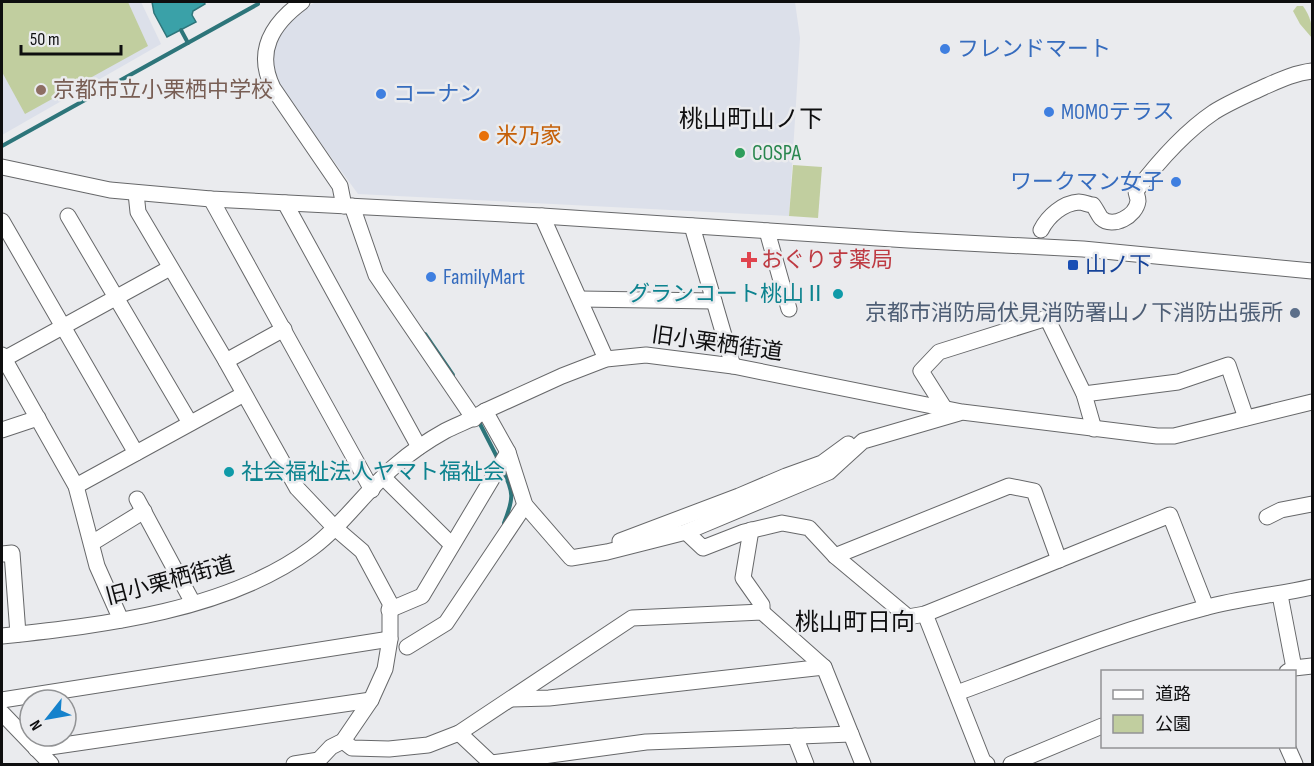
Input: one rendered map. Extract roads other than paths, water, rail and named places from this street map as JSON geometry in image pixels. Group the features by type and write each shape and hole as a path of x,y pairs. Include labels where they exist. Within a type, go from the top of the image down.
{"street":[{"path":"302,2 286,13 272,34 265,56 267,75 340,186 376,275 507,454 525,505 571,558 607,552 686,532 829,472 863,441 962,412"},
{"path":"1041,230 1046,220 1061,208 1079,202 1093,206 1100,217 1108,222 1123,220 1133,213 1138,201 1136,191 1152,170 1178,141 1214,112 1235,100 1298,73 1312,71"},
{"path":"2,168 110,190 211,199 542,216 1083,249 1312,271"},
{"path":"136,193 138,212 226,361 297,488 334,527 362,551 390,603 390,639 385,669 372,700 343,741 331,747 317,762 294,765"},
{"path":"211,199 372,490"},
{"path":"285,203 419,447"},
{"path":"68,216 190,423"},
{"path":"542,216 606,359"},
{"path":"2,221 136,453"},
{"path":"692,226 733,366"},
{"path":"767,231 789,309"},
{"path":"121,620 97,567 76,486 3,357 63,327 170,267"},
{"path":"580,298 714,301"},
{"path":"945,409 921,371 939,352 1047,318 1084,394 1094,429"},
{"path":"226,361 284,329"},
{"name":"旧小栗栖街道","path":"2,636 121,620 193,603 273,573 313,548 419,447 446,430 561,376 606,359 646,355 733,366 962,412 1094,429 1174,436 1312,402"},
{"path":"1084,394 1178,382 1228,365 1246,418"},
{"path":"76,486 244,394"},
{"path":"2,430 38,418"},
{"path":"607,552 615,543 822,463 856,438 863,441"},
{"path":"389,610 422,596 507,454"},
{"path":"384,478 452,545"},
{"path":"835,556 1009,486 1034,491 1059,560"},
{"path":"1267,517 1281,510 1312,504"},
{"path":"92,543 140,505 193,603"},
{"path":"407,647 446,623 525,505"},
{"path":"686,532 703,548 751,530 782,523 808,528 835,556 908,617 926,614 1170,515 1206,607"},
{"path":"751,530 744,578 762,605 762,612"},
{"path":"2,554 12,553 18,634"},
{"path":"957,693 1085,646 1206,607 1280,595 1312,586"},
{"path":"1280,595 1290,670 1312,666"},
{"path":"343,741 352,748 388,749 428,745 459,733 632,618 762,612 824,667 863,765"},
{"path":"926,614 982,763"},
{"path":"2,700 390,639"},
{"path":"511,699 549,698 824,667"},
{"path":"36,749 372,700"},
{"path":"2,713 51,765"},
{"path":"1011,765 1101,726"},
{"path":"459,733 492,764 646,742 851,734"},
{"path":"795,736 806,765"},
{"path":"1287,748 1295,765"}],"water":[{"path":"152,2 204,2 205,4 193,11 192,15 196,22 167,37 154,13"}],"waterway":[{"path":"2,146 258,4"},
{"path":"181,30 188,43"},
{"path":"425,334 453,375"},
{"path":"478,420 498,459"},
{"path":"502,468 511,490 510,507 504,523"}],"place":[{"name":"フレンドマート","path":"945,49"},
{"name":"京都市立小栗栖中学校","path":"41,90"},
{"name":"コーナン","path":"381,94"},
{"name":"MOMOテラス","path":"1049,112"},
{"name":"米乃家","path":"484,136"},
{"name":"COSPA","path":"740,153"},
{"name":"ワークマン女子","path":"1176,182"},
{"name":"おぐりす薬局","path":"749,260"},
{"name":"山ノ下","path":"1073,265"},
{"name":"FamilyMart","path":"431,277"},
{"name":"グランコート桃山Ⅱ","path":"838,294"},
{"name":"京都市消防局伏見消防署山ノ下消防出張所","path":"1295,313"},
{"name":"社会福祉法人ヤマト福祉会","path":"229,472"}],"district":[{"name":"桃山町山ノ下","path":"751,119"},
{"name":"桃山町日向","path":"855,622"}]}
